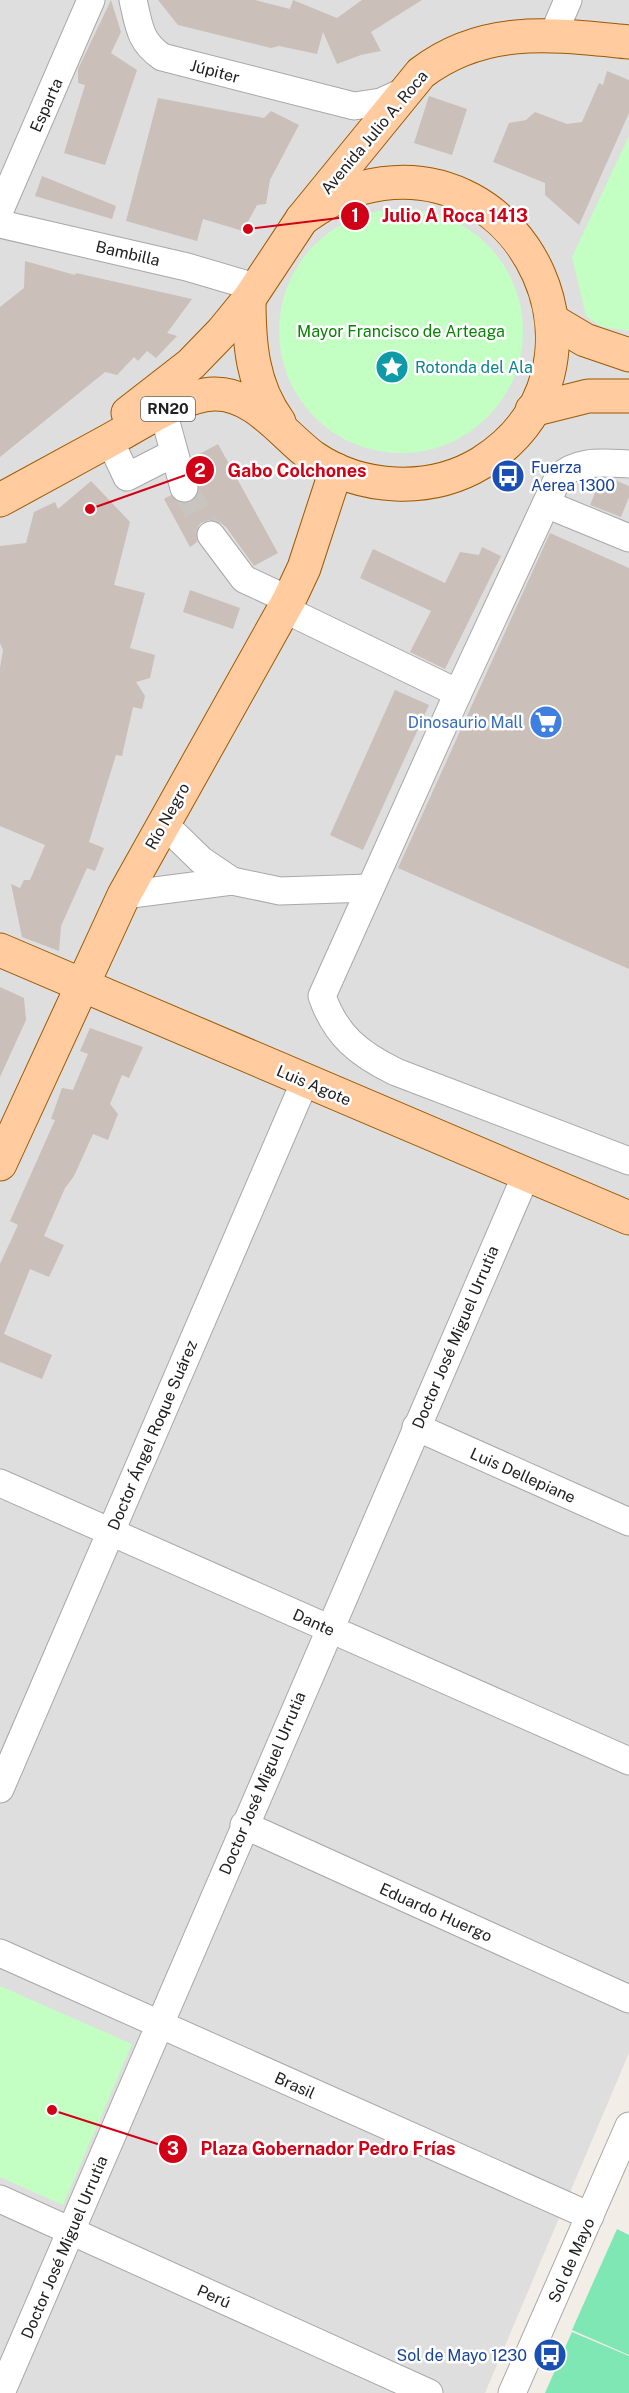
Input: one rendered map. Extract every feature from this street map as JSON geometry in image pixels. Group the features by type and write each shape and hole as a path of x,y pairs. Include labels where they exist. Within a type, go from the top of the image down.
{"main road":[{"name":"Avenida Julio A. Roca","path":"45,475 191,364 252,293 302,219 405,91 421,73 442,57 463,48 518,36 553,35 629,42"},
{"name":"Avenida Julio A. Roca","path":"0,500 163,411 202,396 229,396 252,405 312,456 336,470 372,482 409,485 446,478 480,463 502,446 532,410 550,368 553,321 546,288 533,258 513,231 488,209 458,194 426,184 393,182 360,188 329,200 302,219"},
{"name":"Avenida Julio A. Roca","path":"252,293 253,368 267,405 291,438"},
{"path":"553,321 585,340 629,355"},
{"path":"532,410 588,396 629,396"},
{"name":"Río Negro","path":"0,1164 124,895 287,605 303,568 336,470"},
{"name":"Luis Agote","path":"0,950 629,1218"}],"street":[{"name":"Esparta","path":"0,210 92,0"},
{"name":"Júpiter","path":"133,0 141,33 148,47 162,57 333,103 370,105 405,91"},
{"path":"553,35 568,0"},
{"path":"333,103 347,114 353,126 356,152"},
{"name":"Bambilla","path":"0,224 187,267 252,293"},
{"path":"163,411 184,488"},
{"path":"110,441 128,477 174,453"},
{"path":"629,464 582,464 568,467 558,477 369,888 322,996 330,1019 364,1056 396,1072 629,1161"},
{"path":"546,504 629,538"},
{"path":"211,535 244,579 287,605 458,693"},
{"path":"163,823 201,860 232,881"},
{"path":"124,895 232,881 280,891 369,888"},
{"name":"Doctor Ángel Roque Suárez","path":"0,1790 305,1081"},
{"name":"Doctor José Miguel Urrutia","path":"1,2393 328,1628 526,1174"},
{"name":"Luis Dellepiane","path":"416,1427 626,1513"},
{"name":"Dante","path":"0,1483 629,1761"},
{"name":"Eduardo Huergo","path":"244,1825 629,1999"},
{"name":"Brasil","path":"0,1953 590,2216"},
{"name":"Sol de Mayo","path":"512,2393 629,2126"},
{"name":"Perú","path":"0,2199 429,2393"}],"shaded area":[{"path":"0,0 629,0 629,2053 485,2393 0,2393"}],"green space":[{"path":"629,136 629,331 602,327 586,316 572,257"},
{"name":"Mayor Francisco de Arteaga","path":"389,209 413,209 436,214 459,223 479,237 495,253 514,284 521,307 523,331 521,355 509,389 495,409 479,425 459,439 436,448 413,453 389,453 366,448 343,439 323,425 307,409 293,389 284,366 279,343 279,319 284,296 293,273 307,253 323,237 343,223 366,214"},
{"path":"0,1986 132,2044 63,2205 0,2177"},
{"path":"617,2229 629,2235 629,2355 572,2330"},
{"path":"572,2332 629,2356 629,2393 545,2393"}],"building":[{"path":"111,0 121,32 111,53 137,70 105,165 64,153 85,85 78,83 78,69"},
{"path":"158,0 255,0 290,9 293,0 337,18 362,0 422,0 371,32 381,51 361,55 337,64 323,32 317,54 279,46 271,48 178,25"},
{"path":"607,71 629,80 629,113 579,225 545,195 545,183 493,162 509,123 526,120 535,112 567,124 582,122 599,83 603,85"},
{"path":"429,96 467,109 452,155 414,143"},
{"path":"158,98 264,118 271,111 299,125 270,180 266,204 257,205 243,231 203,219 197,241 126,221"},
{"path":"42,176 116,206 112,219 35,196"},
{"path":"25,261 75,275 76,273 192,299 167,333 177,336 156,358 147,351 138,361 134,357 117,375 105,372 0,457 0,307 24,288"},
{"path":"218,444 278,553 254,566 226,527 217,520 201,523 196,529 197,542 190,547 164,499 171,495 179,503 188,503 196,499 200,479 192,458"},
{"path":"601,479 612,479 629,486 629,497 621,517 590,505"},
{"path":"91,481 130,522 114,585 145,593 130,648 155,655 150,678 136,682 145,696 142,709 133,707 122,756 116,755 89,842 104,848 95,871 87,868 61,926 59,951 22,937 11,884 20,888 24,880 30,880 45,845 0,826 0,668 3,650 0,643 0,546 26,543 34,512 55,502 58,509"},
{"name":"Dinosaurio Mall","path":"550,533 629,568 629,969 398,868"},
{"path":"482,547 501,556 445,669 410,652 431,611 360,578 373,549 445,583 460,552 479,555"},
{"path":"190,590 240,608 233,629 183,612"},
{"path":"395,690 429,705 363,850 330,835"},
{"path":"0,987 24,998 26,1020 0,1077"},
{"path":"90,1028 143,1047 129,1078 122,1075 110,1104 118,1114 108,1140 93,1134 74,1176 65,1188 44,1236 64,1245 49,1277 30,1269 4,1334 52,1355 42,1379 0,1362 0,1264 18,1225 10,1221 55,1120 51,1119 62,1088 73,1090 88,1054 80,1051"}],"tunnel":[{"path":"184,488 211,535"}],"place":[{"name":"Julio A Roca 1413","path":"248,229"},
{"name":"Rotonda del Ala","path":"392,367"},
{"name":"Fuerza Aerea 1300","path":"508,476"},
{"name":"Gabo Colchones","path":"90,509"},
{"name":"Dinosaurio Mall","path":"546,722"},
{"name":"Plaza Gobernador Pedro Frías","path":"52,2110"},
{"name":"Sol de Mayo 1230","path":"550,2355"}]}
